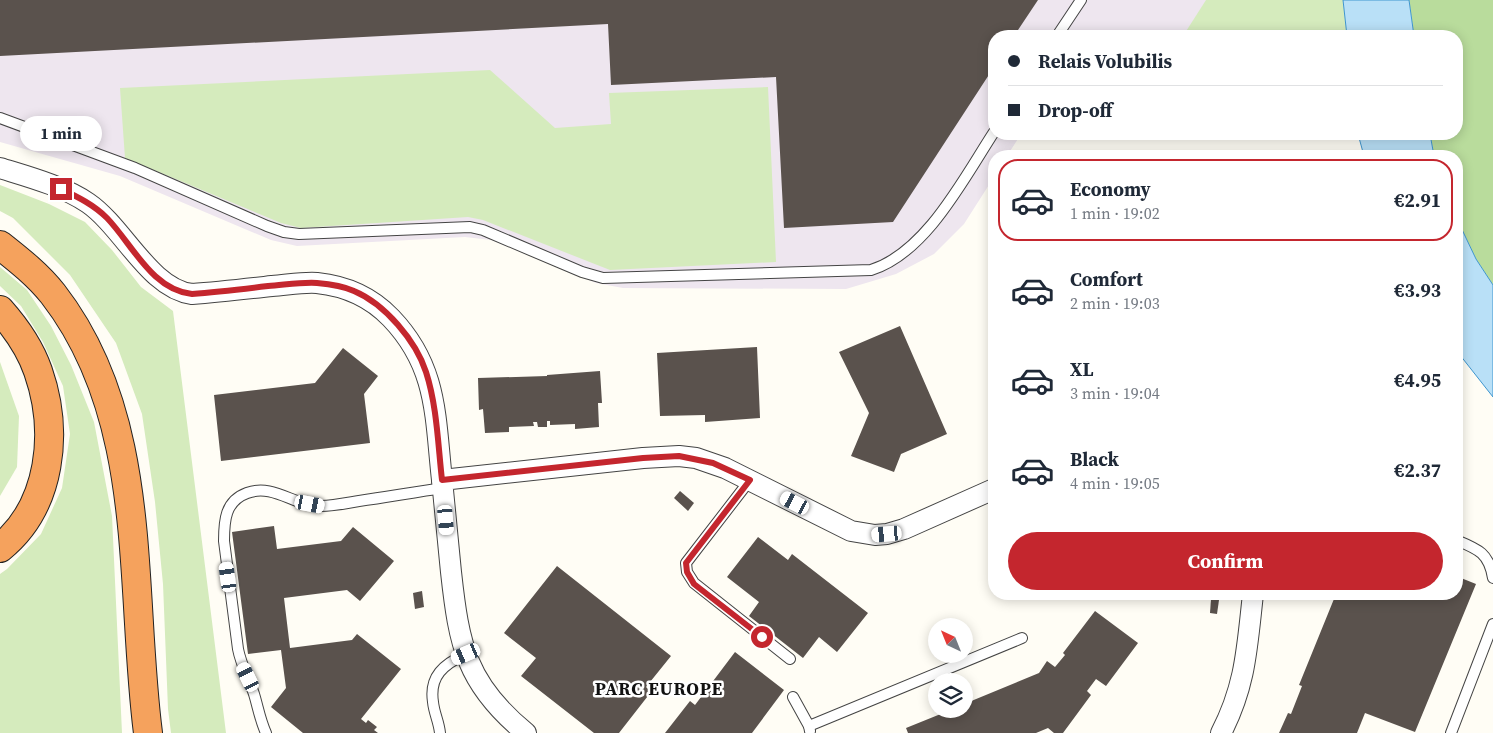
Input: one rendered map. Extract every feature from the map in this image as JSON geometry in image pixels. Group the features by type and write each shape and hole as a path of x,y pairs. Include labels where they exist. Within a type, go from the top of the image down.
{"highway":[{"path":"0,245 38,277 67,314 93,360 110,406 123,463 136,554 141,662 148,733"},
{"path":"0,310 22,338 38,371 47,407 50,434 48,460 34,503 20,525 0,548"}],"street":[{"path":"0,168 61,189 87,202 106,218 156,276 178,291 192,294 316,283 355,291 386,312 410,340 426,370 433,400 455,609 461,642 484,691 526,733"},
{"path":"443,484 634,459 679,456 713,463 851,532 875,535 904,529 988,493"},
{"path":"1221,733 1237,699 1242,681 1246,662 1252,600"}],"lane":[{"path":"1061,30 1081,0"},
{"path":"0,118 135,168 284,232 298,234 470,226 582,272 603,278 871,270 883,266 901,254 926,232 989,140"},
{"path":"750,480 686,563 687,572 694,584 790,659"},
{"path":"266,733 255,696 240,661 224,541 226,511 234,501 247,493 262,490 280,493 299,502 320,506 443,484"},
{"path":"1463,543 1476,548 1486,556 1493,578"},
{"path":"1451,733 1493,624"},
{"path":"793,697 810,730 1022,638"},
{"path":"440,733 440,726 433,702 433,686 439,672 449,661 466,654"}],"shaded area":[{"path":"0,0 1343,0 1346,30 988,30 988,140 1017,140 1011,150 988,150 988,186 964,224 934,254 896,274 846,289 623,288 596,283 491,240 465,237 297,246 271,240 120,176 0,142"}],"green space":[{"path":"1206,0 1343,0 1346,30 1187,30"},
{"path":"1409,0 1493,0 1493,285 1476,259 1463,232 1463,150 1433,150 1431,140 1463,140 1463,30 1413,30"},
{"path":"490,70 555,128 611,124 609,93 768,87 776,262 610,270 483,220 468,217 301,228 281,223 125,158 120,88"},
{"path":"0,185 49,204 85,222 112,250 141,287 173,311 226,733 171,733 168,709 163,584 155,502 142,414 116,343 70,275 13,218 0,211"},
{"path":"0,267 27,290 51,326 71,365 94,422 112,516 122,733 0,733 0,574 41,534 62,488 70,434 63,386 43,342 21,306 0,286"},
{"path":"0,362 19,416 17,467 0,496"}],"water":[{"path":"1343,0 1409,0 1413,30 1346,30"},
{"path":"1360,140 1431,140 1433,150 1362,150"},
{"path":"1463,232 1476,259 1493,285 1493,397 1463,359"}],"building":[{"path":"0,0 1038,0 1018,30 988,30 988,76 893,222 784,228 776,77 611,85 608,24 0,56"},
{"path":"900,326 947,434 901,454 894,472 851,456 869,413 839,352"},
{"path":"757,347 760,418 705,422 705,415 660,416 657,353"},
{"path":"343,348 378,376 364,394 370,443 221,461 214,395 315,383"},
{"path":"600,371 602,403 598,403 599,427 575,429 575,424 550,425 550,421 547,421 547,427 538,427 537,422 533,422 534,426 509,427 509,432 485,433 483,409 479,410 478,378 547,376"},
{"path":"680,491 694,503 688,511 674,498"},
{"path":"274,526 277,549 341,541 353,527 394,561 360,601 347,590 284,598 290,648 352,640 357,634 401,669 361,719 366,723 368,720 377,727 374,730 378,733 303,733 271,707 286,688 281,650 248,654 232,532"},
{"path":"758,537 788,560 792,554 868,613 837,652 819,637 803,658 749,616 759,602 727,577"},
{"path":"557,566 671,656 646,687 651,692 619,733 594,733 521,676 536,658 504,633"},
{"path":"1463,579 1476,584 1415,732 1365,713 1357,733 1279,733 1288,713 1291,714 1302,686 1299,685 1334,600 1463,600"},
{"path":"422,591 424,607 415,609 413,593"},
{"path":"1211,600 1219,600 1217,614 1210,613"},
{"path":"1095,611 1138,643 1106,686 1096,679 1087,691 1091,695 1063,733 1054,733 1048,728 1036,733 908,733 906,728 931,718 973,718 973,700 1039,673 1047,661 1055,667 1065,655 1063,653"},
{"path":"735,652 784,690 752,733 665,733 690,701 695,705"}],"district":[{"name":"PARC EUROPE","path":"659,688"}],"route":[{"path":"61,189 87,202 106,218 156,276 178,291 192,294 316,283 355,291 372,301 386,312 410,340 426,370 433,400 442,480 643,458 679,456 713,463 750,480 686,563 687,572 694,584 762,637"}]}
